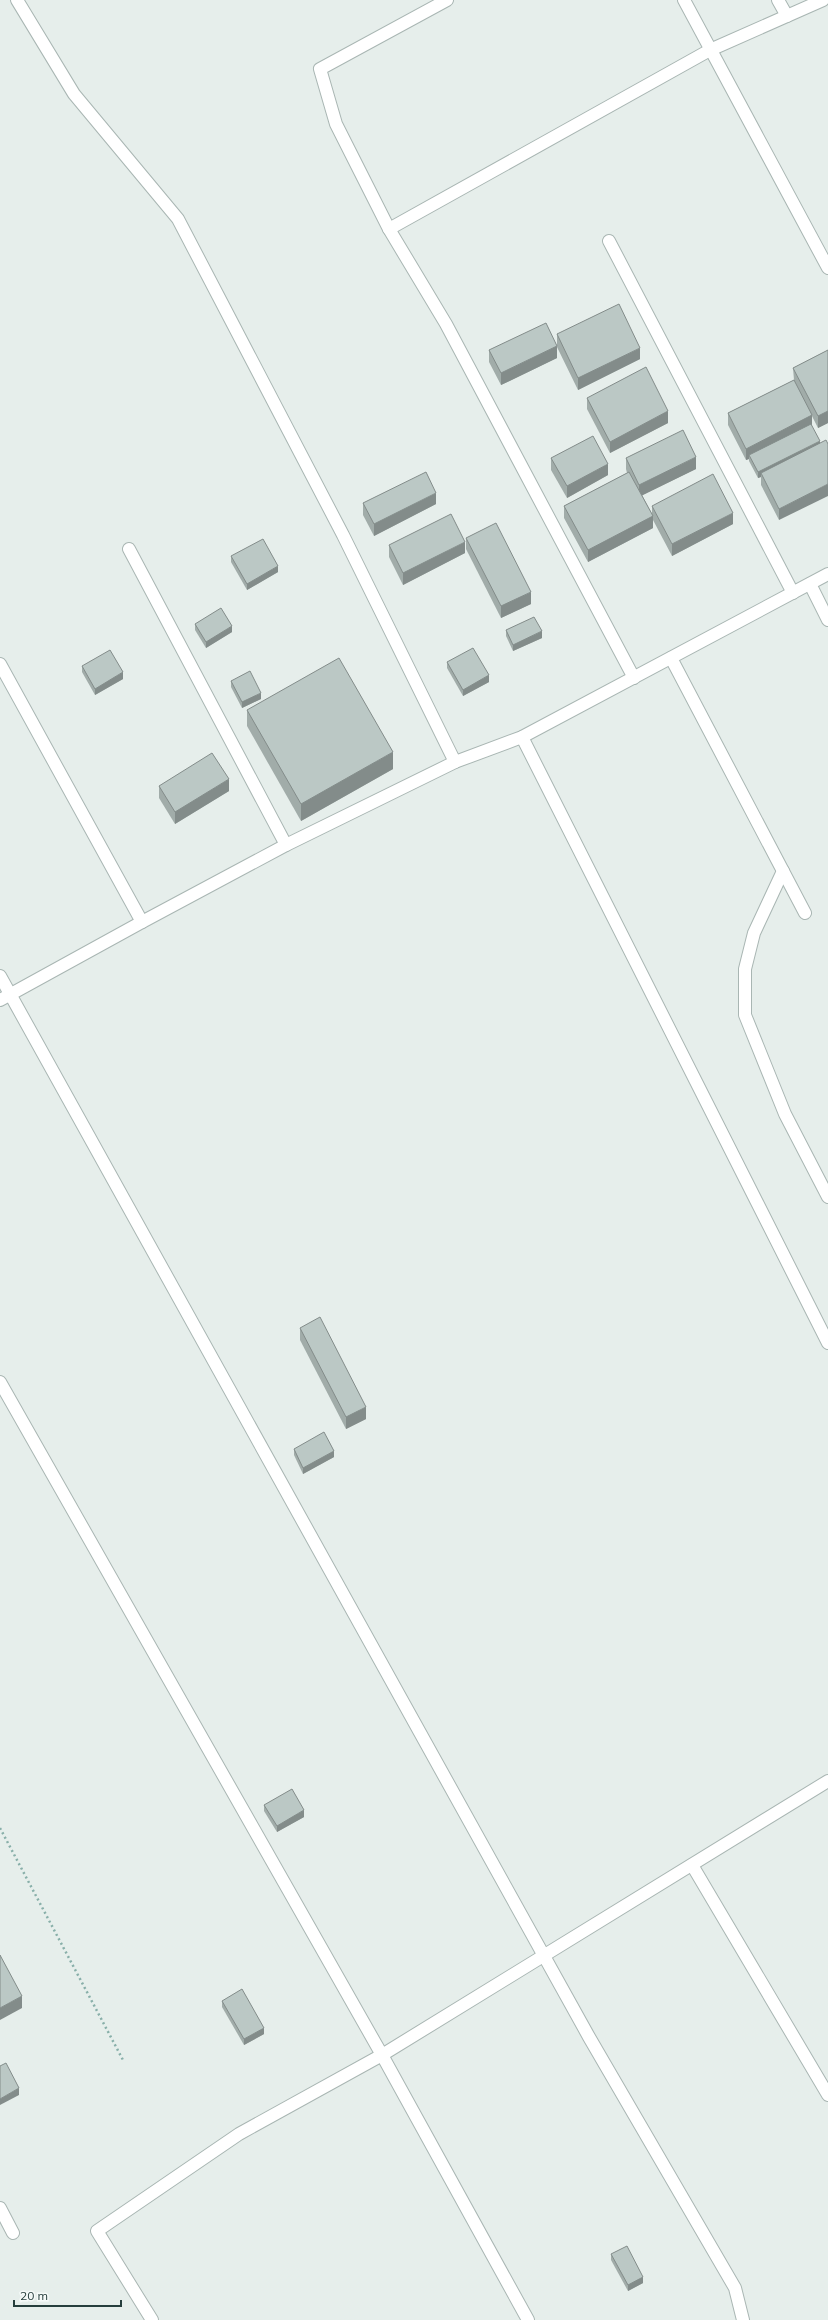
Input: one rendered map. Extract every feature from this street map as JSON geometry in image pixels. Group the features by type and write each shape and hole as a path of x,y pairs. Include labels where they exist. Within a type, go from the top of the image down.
{"street":[{"path":"17,0 74,94 178,219 343,535 455,762"},
{"path":"447,0 320,69 336,124 389,229 446,324 634,678"},
{"path":"684,0 827,265"},
{"path":"778,0 787,16"},
{"path":"389,229 710,50 823,0"},
{"path":"609,241 793,593"},
{"path":"129,549 286,845"},
{"path":"5,997 286,845 455,762 522,737 828,574"},
{"path":"810,584 828,620"},
{"path":"671,658 805,913"},
{"path":"0,664 142,922"},
{"path":"522,737 828,1343"},
{"path":"783,871 752,940 745,969 745,1015 785,1114 828,1197"},
{"path":"0,976 5,997 544,1956 735,2288 743,2320"},
{"path":"0,1382 382,2055 528,2320"},
{"path":"152,2320 97,2231 239,2134 382,2055 828,1781"},
{"path":"692,1865 828,2095"},
{"path":"0,2208 14,2233"}],"path":[{"path":"0,1828 123,2060"}],"building":[{"path":"619,304 640,348 578,378 557,334"},
{"path":"546,323 557,346 501,373 489,350"},
{"path":"828,350 828,411 818,416 793,368"},
{"path":"646,367 668,411 610,442 587,398"},
{"path":"794,380 812,415 746,449 728,413"},
{"path":"811,424 820,441 758,472 749,455"},
{"path":"683,430 696,457 639,485 626,458"},
{"path":"593,436 608,464 567,486 551,458"},
{"path":"826,440 828,444 828,484 779,509 761,473"},
{"path":"426,472 436,493 374,524 363,503"},
{"path":"629,472 653,516 588,550 564,506"},
{"path":"713,474 733,513 672,544 652,506"},
{"path":"451,514 465,542 403,573 389,545"},
{"path":"496,523 531,592 501,606 466,538"},
{"path":"263,539 278,566 247,584 231,556"},
{"path":"221,608 232,626 206,642 195,624"},
{"path":"534,617 542,631 513,645 506,630"},
{"path":"473,648 489,675 463,690 447,662"},
{"path":"110,650 123,672 95,689 82,666"},
{"path":"339,658 393,752 301,804 247,710"},
{"path":"250,671 261,693 242,702 231,681"},
{"path":"212,753 229,779 175,812 159,786"},
{"path":"320,1317 366,1407 346,1417 300,1328"},
{"path":"324,1432 334,1451 303,1468 294,1449"},
{"path":"292,1789 304,1810 277,1826 264,1805"},
{"path":"0,1955 22,1996 0,2008"},
{"path":"242,1989 264,2028 244,2039 222,2001"},
{"path":"6,2063 19,2088 0,2099 0,2066"},
{"path":"627,2246 643,2277 628,2285 611,2254"}]}
